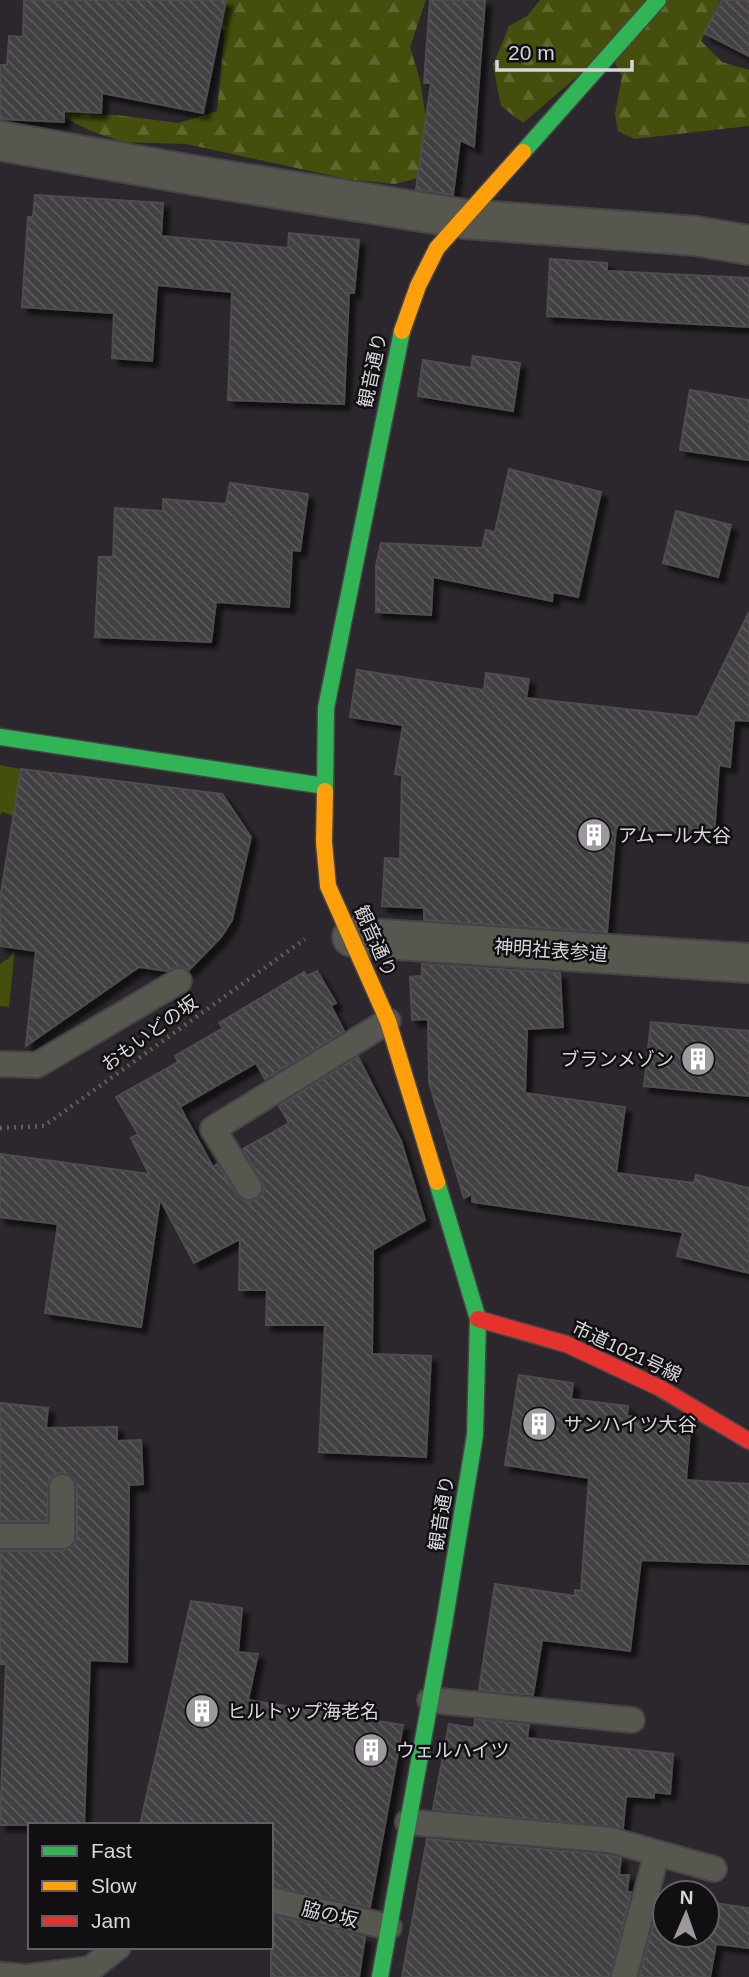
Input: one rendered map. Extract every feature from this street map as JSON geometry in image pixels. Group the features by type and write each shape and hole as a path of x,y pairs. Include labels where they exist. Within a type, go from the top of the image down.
{"main road":[{"name":"観音通り","path":"380,1977 475,1435 478,1319 388,1021 328,886 324,842 326,708 405,318 418,286 437,248 658,0"},
{"path":"0,737 325,786"},
{"name":"市道1021号線","path":"478,1319 566,1343 660,1388 749,1441"}],"street":[{"path":"0,141 465,219 696,236 749,244"},
{"name":"神明社表参道","path":"352,937 749,963"}],"lane":[{"path":"0,1064 37,1066 179,981"},
{"path":"249,1187 213,1129 388,1021"},
{"path":"0,1536 62,1536 62,1487"},
{"path":"430,1700 632,1720"},
{"path":"408,1822 611,1840 714,1869"},
{"path":"624,1977 657,1853"},
{"name":"脇の坂","path":"273,1900 389,1927"},
{"path":"0,1975 27,1977 90,1969 115,1949"}],"path":[{"name":"おもいどの坂","path":"0,1128 44,1126 306,938"}],"green space":[{"path":"217,0 426,0 410,47 420,80 428,131 418,178 395,184 347,179 186,144 122,142 91,131 53,112 116,115 179,123 217,111 224,38"},
{"path":"540,0 720,0 701,41 722,62 749,70 749,126 634,139 618,131 615,114 622,76 608,50 523,123 501,106 493,65 509,26 527,16"},
{"path":"0,765 21,769 14,816 2,812 0,815"},
{"path":"15,948 9,1007 0,1006 0,964 9,958"}],"building":[{"path":"24,0 226,0 203,113 102,93 101,113 64,111 64,122 0,119 0,65 7,65 9,36 23,37"},
{"path":"430,0 485,0 474,147 460,140 453,195 416,189 431,83 424,83"},
{"path":"722,0 749,0 749,56 704,33"},
{"path":"35,195 163,203 161,236 288,248 289,233 359,240 354,293 349,293 344,404 228,400 232,292 157,285 152,361 112,358 114,313 22,307 28,217 33,217"},
{"path":"550,259 607,263 607,271 749,278 749,327 547,316"},
{"path":"473,356 520,363 513,411 418,396 423,360 471,368"},
{"path":"690,390 749,400 749,460 680,450"},
{"path":"509,469 601,492 578,597 553,592 552,601 433,577 431,615 376,612 376,565 381,543 482,548 486,530 495,532"},
{"path":"230,483 308,494 300,551 292,550 289,607 216,602 211,642 95,637 99,557 113,557 115,508 163,511 163,499 226,504"},
{"path":"676,511 731,525 718,577 663,563"},
{"path":"749,612 749,721 734,720 730,767 719,765 714,836 616,828 607,932 424,920 424,908 382,906 385,858 400,859 402,775 395,774 403,725 350,717 357,670 484,690 486,673 529,679 526,698 698,717"},
{"path":"21,769 222,794 251,837 232,920 221,937 189,970 180,966 167,971 139,967 26,1046 36,951 0,946 0,899"},
{"path":"422,964 560,973 563,1027 527,1029 525,1093 625,1107 616,1173 694,1183 696,1175 749,1188 749,1273 677,1256 683,1232 472,1202 472,1194 464,1198 429,1082 428,1019 412,1020 410,977 422,976"},
{"path":"317,971 336,1003 331,1006 344,1031 265,1079 256,1063 180,1107 213,1167 217,1164 237,1195 250,1202 262,1195 264,1186 243,1149 289,1123 279,1106 358,1057 401,1141 425,1220 373,1250 372,1354 431,1356 426,1457 319,1452 325,1325 266,1325 267,1290 239,1290 240,1239 194,1263 160,1199 141,1327 45,1313 58,1224 0,1217 0,1154 149,1174 131,1138 138,1134 116,1097 178,1062 175,1056 223,1028 219,1023 304,972 307,976"},
{"name":"ブランメゾン","path":"651,1022 749,1031 749,1096 644,1086"},
{"path":"519,1375 573,1383 571,1399 628,1406 627,1416 670,1420 690,1431 686,1480 749,1484 749,1564 641,1560 630,1651 542,1640 533,1695 479,1690 495,1584 575,1596 575,1590 581,1591 589,1478 505,1465"},
{"path":"0,1403 48,1408 46,1428 117,1427 117,1441 141,1440 143,1484 129,1485 127,1662 90,1660 84,1823 0,1825 6,1664 0,1664 0,1551 63,1551 74,1544 77,1536 77,1486 74,1479 63,1472 55,1474 49,1480 47,1521 0,1521"},
{"path":"191,1601 242,1608 238,1652 258,1654 248,1700 403,1725 370,1907 273,1886 273,1823 140,1823"},
{"path":"475,1719 529,1725 527,1738 673,1754 670,1794 654,1792 654,1798 626,1796 623,1828 433,1809 449,1724 474,1728"},
{"path":"427,1839 621,1858 619,1875 629,1875 627,1892 631,1892 610,1977 402,1977"},
{"path":"721,1904 749,1908 749,1948 721,1945"},
{"path":"273,1915 365,1937 359,1977 271,1977"},
{"path":"651,1933 651,1949 715,1949 710,1977 639,1977"}],"traffic: fast":[{"path":"523,152 658,0"},
{"path":"325,791 326,708 402,331"},
{"path":"0,737 325,786"},
{"path":"380,1977 475,1435 478,1319 437,1182"}],"traffic: slow":[{"path":"402,331 418,286 437,248 523,152"},
{"path":"325,791 324,842 328,886 388,1021 437,1182"}],"traffic: jam":[{"path":"478,1319 566,1344 660,1388 749,1441"}],"place":[{"name":"アムール大谷","path":"594,835"},
{"name":"ブランメゾン","path":"698,1059"},
{"name":"サンハイツ大谷","path":"539,1424"},
{"name":"ヒルトップ海老名","path":"202,1711"},
{"name":"ウェルハイツ","path":"371,1750"}]}
